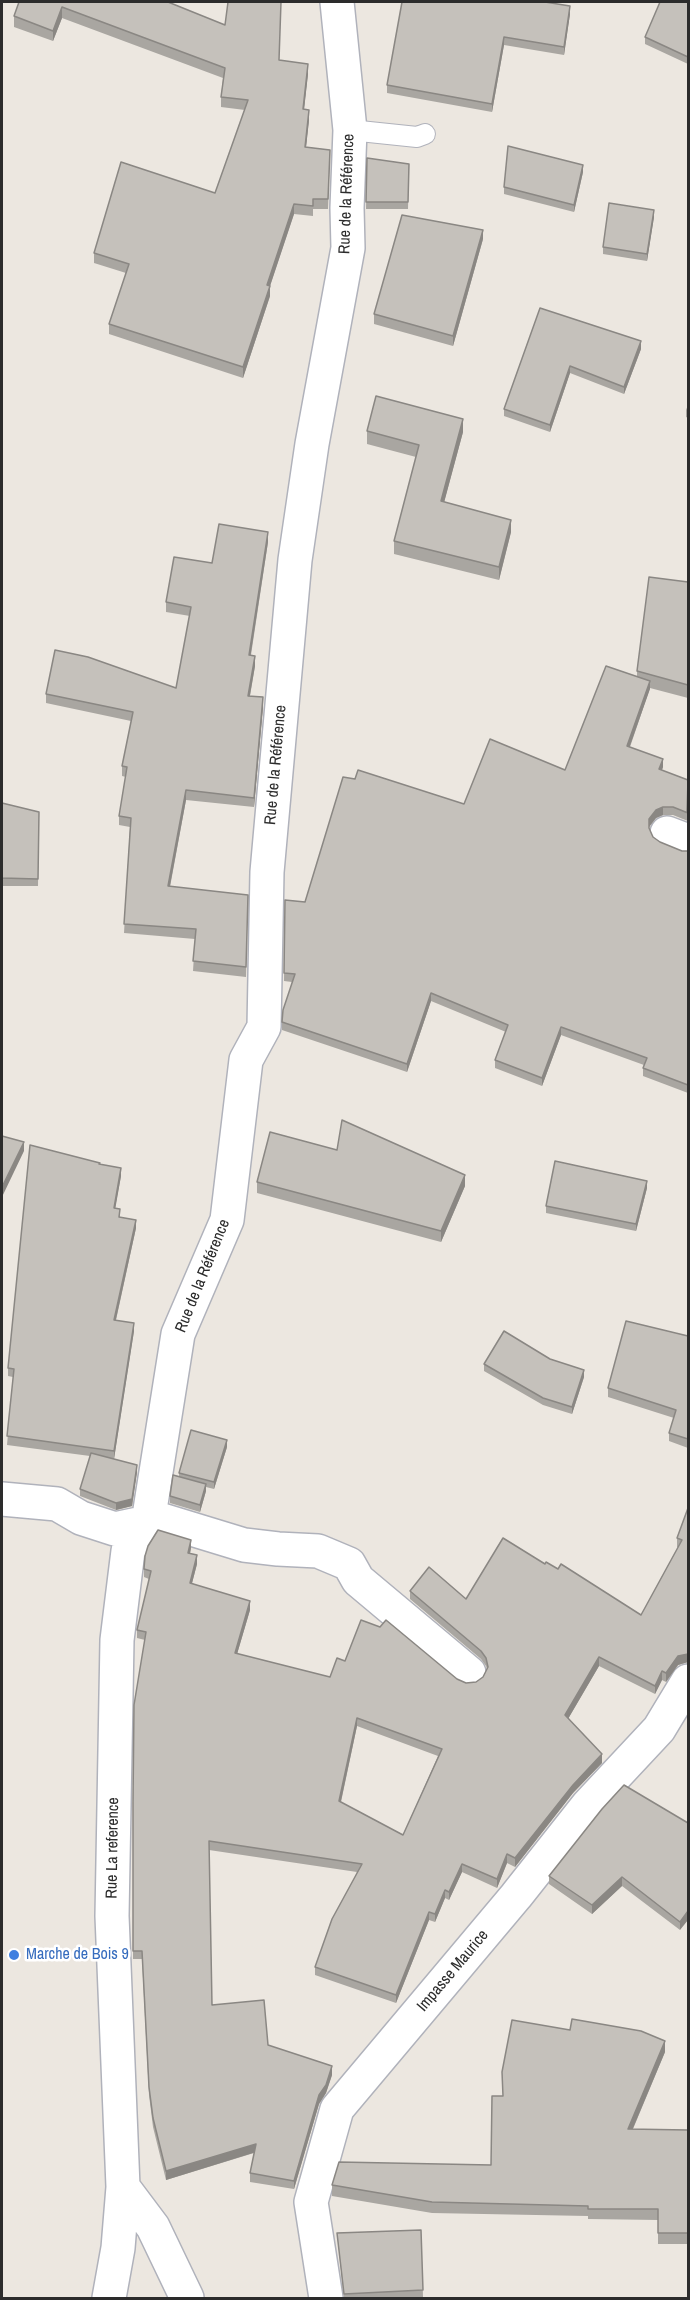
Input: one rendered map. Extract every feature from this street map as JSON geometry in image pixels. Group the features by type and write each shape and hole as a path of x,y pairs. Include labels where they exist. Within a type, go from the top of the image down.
{"street":[{"name":"Rue de la Référence","path":"149,1516 178,1334 227,1220 246,1060 264,1027 267,872 295,560 312,444 348,248 346,208 350,130 337,2"},
{"path":"2,1499 57,1504 81,1518 115,1529 143,1523 149,1516 244,1545 318,1551 349,1564 358,1580 469,1673"},
{"name":"Rue La reference","path":"109,2298 118,2248 123,2187 112,1916 116,1658 128,1551 149,1516"},
{"name":"Impasse Maurice","path":"326,2298 311,2202 337,2109 516,1896 588,1805 659,1729 688,1681"},
{"path":"123,2187 153,2227 187,2298"}],"lane":[{"path":"350,130 417,137 425,134"}],"building":[{"path":"19,2 168,2 225,25 228,2 281,2 279,60 308,64 303,109 309,110 305,147 330,150 328,199 313,199 313,206 294,204 243,367 109,324 129,264 94,253 121,162 215,193 248,100 221,97 225,68 62,7 53,31 14,16"},
{"path":"402,2 545,2 570,6 564,47 504,37 492,104 387,85"},
{"path":"660,2 688,2 688,57 645,37"},
{"path":"508,146 583,165 574,205 504,187"},
{"path":"367,158 409,164 408,202 366,202"},
{"path":"609,203 654,210 647,254 603,247"},
{"path":"402,215 483,230 453,336 374,314"},
{"path":"540,308 641,341 624,387 570,366 550,425 504,409"},
{"path":"376,396 463,419 441,501 511,520 499,567 394,541 419,445 367,431"},
{"path":"219,524 268,532 249,655 255,656 248,696 263,697 254,798 186,790 168,886 248,895 246,967 193,961 196,929 124,924 131,818 119,816 127,767 122,766 133,712 46,694 55,650 88,657 176,688 191,607 166,602 174,557 212,563"},
{"path":"649,577 688,582 688,685 637,671"},
{"path":"606,666 650,681 627,746 663,759 659,769 688,780 688,813 673,807 663,807 656,810 649,819 649,828 653,837 660,842 682,851 688,851 688,1085 643,1068 647,1058 561,1027 542,1078 495,1060 508,1025 431,993 407,1064 282,1022 283,1010 295,974 284,973 285,900 305,902 343,777 355,779 358,770 464,804 490,739 565,770"},
{"path":"2,803 39,812 38,879 2,878"},
{"path":"342,1120 465,1175 441,1231 257,1182 270,1132 337,1150"},
{"path":"2,1136 24,1142 2,1187"},
{"path":"30,1145 121,1168 114,1208 120,1209 119,1217 136,1220 114,1320 134,1323 114,1451 7,1436 14,1369 8,1368"},
{"path":"555,1161 647,1181 636,1224 546,1206"},
{"path":"626,1321 688,1336 688,1439 669,1433 676,1410 608,1388"},
{"path":"504,1331 550,1359 584,1370 572,1407 543,1398 484,1364"},
{"path":"191,1430 227,1440 214,1482 179,1473"},
{"path":"91,1453 137,1465 132,1499 116,1503 80,1489"},
{"path":"173,1475 206,1484 200,1505 170,1496"},
{"path":"688,1508 688,1654 678,1656 666,1673 662,1671 655,1686 599,1657 565,1715 602,1754 573,1785 515,1858 507,1854 497,1879 462,1864 449,1892 445,1890 435,1914 429,1912 396,1995 315,1967 332,1919 362,1864 209,1841 212,2005 264,2000 268,2045 332,2066 326,2085 319,2095 294,2181 250,2173 256,2144 166,2171 153,2118 149,2087 142,1951 133,1951 134,1705 146,1632 137,1630 151,1571 144,1569 145,1556 158,1530 191,1540 188,1553 197,1555 190,1583 250,1601 235,1653 330,1677 337,1658 345,1661 361,1620 380,1627 386,1620 457,1679 466,1683 476,1682 483,1677 488,1667 486,1658 481,1651 410,1591 429,1567 466,1599 503,1538 545,1564 546,1562 558,1569 561,1564 641,1615 682,1540 677,1538","holes":["357,1718 442,1749 403,1835 339,1801"]},
{"path":"624,1785 688,1823 688,1911 680,1922 622,1877 592,1905 549,1876"},
{"path":"572,2019 641,2031 665,2041 628,2129 688,2130 688,2233 658,2233 658,2209 588,2209 588,2206 432,2202 332,2185 339,2162 491,2165 492,2096 503,2096 502,2072 512,2020 570,2030"},
{"path":"421,2230 423,2290 344,2294 337,2233"}],"place":[{"name":"Marche de Bois 9","path":"14,1955"}]}
